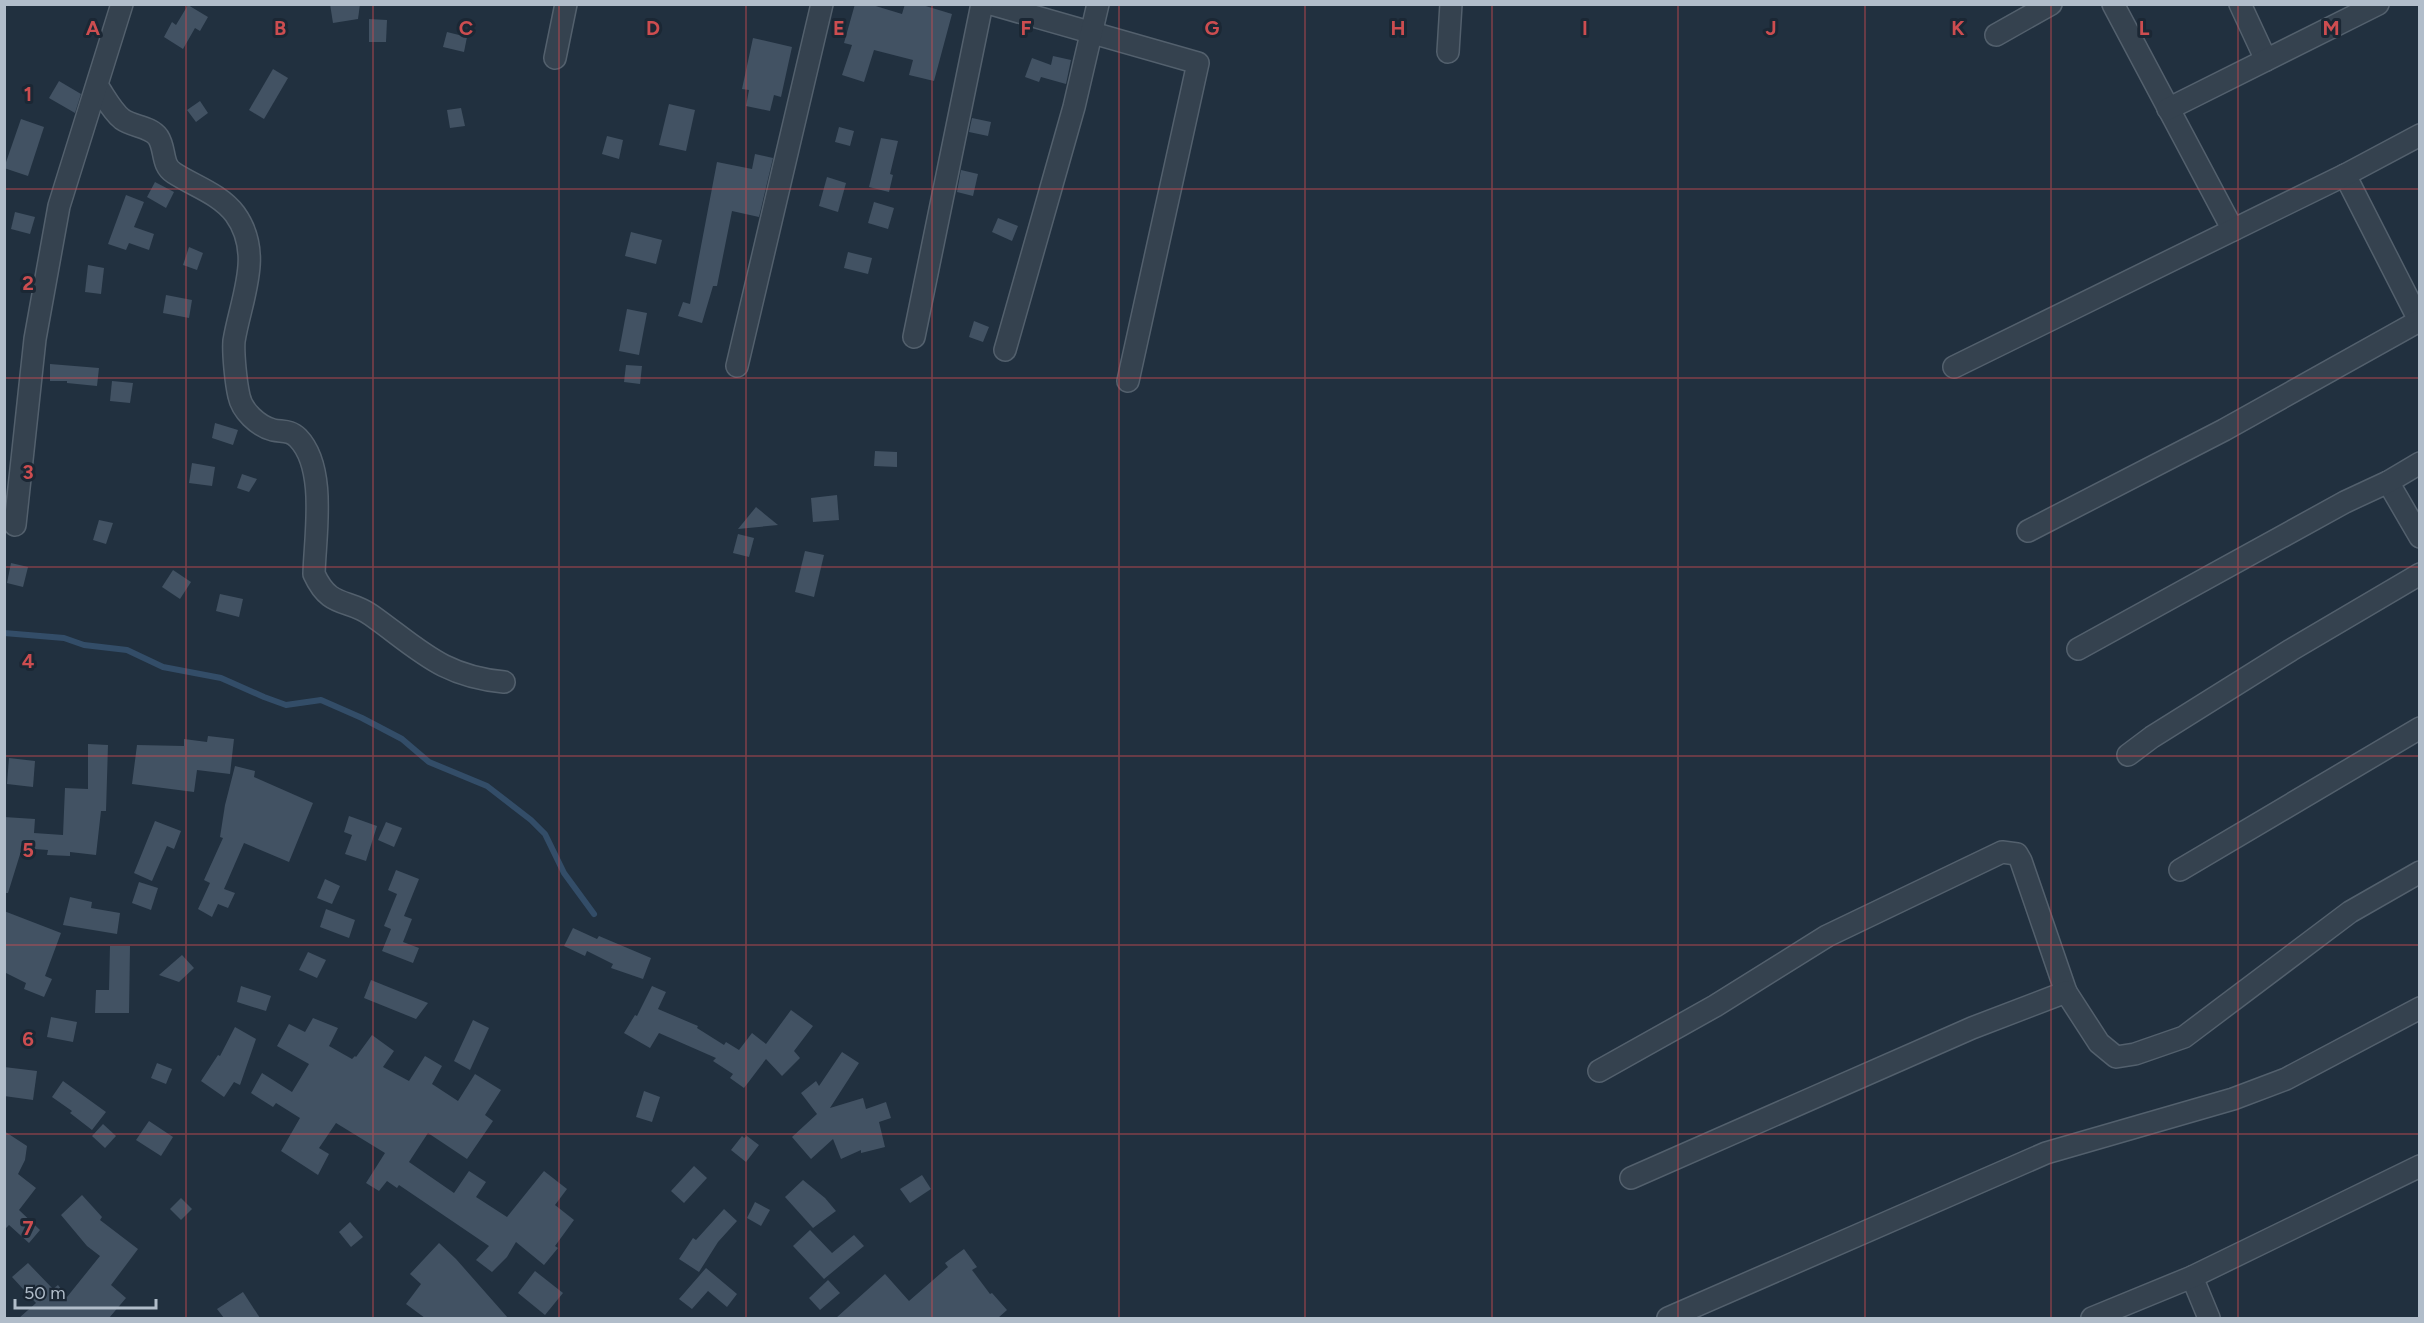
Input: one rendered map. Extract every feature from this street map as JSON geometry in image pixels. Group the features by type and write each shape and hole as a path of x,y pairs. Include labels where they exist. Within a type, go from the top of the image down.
{"street":[{"path":"15,525 35,339 59,206 98,87 122,4"},
{"path":"555,58 566,4"},
{"path":"737,366 822,4"},
{"path":"914,337 981,4"},
{"path":"991,4 1198,63 1128,381"},
{"path":"1005,350 1074,107 1098,4"},
{"path":"1448,52 1451,4"},
{"path":"1996,35 2051,4"},
{"path":"2113,4 2233,230"},
{"path":"2240,4 2266,60"},
{"path":"2168,109 2378,4"},
{"path":"98,87 120,118 134,126 151,130 159,139 166,165 173,173 218,199 234,213 242,228 250,249 249,278 234,344 239,398 247,412 260,424 290,432 299,439 310,458 316,473 317,491 314,574 320,587 334,600 369,613 405,642 457,674 504,682"},
{"path":"1954,367 2345,175 2420,135"},
{"path":"2028,531 2224,430 2419,321 2345,175"},
{"path":"2078,649 2420,463"},
{"path":"2388,482 2420,537"},
{"path":"2128,755 2152,736 2420,574"},
{"path":"2180,870 2420,728"},
{"path":"1599,1071 1715,1006 1827,936 2002,852 2017,854 2021,861 2066,992 2099,1043 2116,1057 2135,1054 2184,1037 2350,912 2420,872"},
{"path":"1631,1178 1972,1028 2066,992"},
{"path":"1668,1318 2046,1153 2233,1099 2263,1088 2296,1074 2420,1008"},
{"path":"2092,1318 2192,1277 2420,1167"},
{"path":"2192,1277 2209,1318"}],"building":[{"path":"330,4 360,4 358,19 333,23"},
{"path":"855,4 869,4 902,14 905,4 919,4 952,14 934,81 909,75 913,60 874,50 864,82 842,75 852,45 844,43"},
{"path":"188,5 208,17 200,31 195,28 183,49 164,37 172,22 176,25"},
{"path":"369,19 387,20 386,42 369,42"},
{"path":"447,32 467,37 464,52 443,47"},
{"path":"753,38 792,47 781,97 774,95 770,111 746,106 749,90 742,89"},
{"path":"1053,56 1071,60 1066,84 1041,77 1039,82 1025,77 1032,58 1051,65"},
{"path":"273,69 288,78 264,119 249,110"},
{"path":"59,81 81,94 75,113 49,98"},
{"path":"200,101 208,113 196,122 187,110"},
{"path":"669,104 695,110 686,151 659,145"},
{"path":"461,108 465,126 450,128 447,110"},
{"path":"972,118 991,122 988,136 969,132"},
{"path":"21,119 44,127 28,176 4,168"},
{"path":"839,127 854,131 850,146 835,142"},
{"path":"607,136 623,140 619,159 602,154"},
{"path":"881,138 898,141 890,174 893,175 889,192 869,187"},
{"path":"755,154 773,158 759,217 732,211 717,286 713,286 702,323 678,316 683,302 690,304 717,162 752,169"},
{"path":"961,170 978,174 973,196 957,192"},
{"path":"827,177 846,183 838,212 819,206"},
{"path":"155,182 174,192 166,208 147,197"},
{"path":"126,195 144,202 134,227 154,234 149,250 129,243 126,250 108,244"},
{"path":"874,202 894,208 888,229 868,223"},
{"path":"15,212 35,217 30,234 11,229"},
{"path":"998,218 1018,226 1012,241 992,232"},
{"path":"631,232 662,240 656,264 625,256"},
{"path":"189,247 203,253 197,270 183,265"},
{"path":"848,252 872,258 868,274 844,268"},
{"path":"88,265 104,268 101,294 85,292"},
{"path":"166,295 192,300 189,318 163,313"},
{"path":"627,309 647,313 639,355 619,351"},
{"path":"974,321 989,327 983,342 969,337"},
{"path":"50,364 99,368 97,386 50,381"},
{"path":"626,365 642,366 640,384 624,382"},
{"path":"112,381 133,383 130,403 110,401"},
{"path":"215,423 238,430 233,445 212,438"},
{"path":"875,451 897,452 897,467 874,466"},
{"path":"192,463 215,467 212,486 189,483"},
{"path":"242,474 257,479 249,492 237,488"},
{"path":"837,495 839,520 813,522 811,498"},
{"path":"756,507 778,525 738,529"},
{"path":"99,520 113,523 106,544 93,540"},
{"path":"738,534 754,538 749,557 733,553"},
{"path":"805,551 824,555 814,597 795,592"},
{"path":"11,563 28,567 23,587 7,583"},
{"path":"173,570 191,582 180,599 162,587"},
{"path":"220,594 243,599 239,617 216,611"},
{"path":"208,736 234,739 230,774 197,770 194,792 132,784 137,745 184,746 184,739 207,742"},
{"path":"88,744 108,745 106,811 101,811 96,855 70,852 70,856 47,855 48,850 22,848 8,893 4,893 4,817 35,819 34,833 63,835 65,788 88,789"},
{"path":"9,758 35,761 33,787 7,784"},
{"path":"235,766 255,771 254,777 313,803 289,862 244,843 224,889 235,893 228,908 218,904 212,917 198,909 210,883 204,880 223,838 220,837 225,805"},
{"path":"349,816 377,826 366,861 345,854 352,835 344,832"},
{"path":"155,821 181,831 174,849 167,846 152,881 134,873"},
{"path":"386,822 402,828 394,847 378,840"},
{"path":"396,870 419,879 404,916 412,919 403,942 419,948 413,963 382,951 391,929 384,926 397,894 388,890"},
{"path":"325,879 340,886 332,904 317,898"},
{"path":"139,882 158,888 151,910 132,903"},
{"path":"70,897 92,902 91,908 120,913 117,934 63,925"},
{"path":"326,909 355,920 349,938 320,927"},
{"path":"4,911 61,933 45,976 52,979 44,997 24,989 26,983 4,972"},
{"path":"573,928 597,939 599,936 651,958 643,979 611,968 613,964 587,951 585,956 564,946"},
{"path":"110,946 130,946 129,1013 95,1013 96,990 109,990"},
{"path":"308,952 326,960 317,978 299,970"},
{"path":"182,955 194,968 179,982 159,975"},
{"path":"371,980 428,1003 416,1019 364,998"},
{"path":"241,986 271,996 266,1011 237,1002"},
{"path":"652,986 666,992 658,1009 698,1026 697,1028 724,1045 726,1042 739,1050 752,1033 766,1044 791,1010 813,1026 794,1051 800,1058 782,1076 766,1059 744,1088 730,1078 733,1074 713,1061 716,1058 659,1033 650,1048 624,1033 635,1015 637,1016"},
{"path":"51,1017 77,1022 73,1042 47,1037"},
{"path":"313,1018 338,1028 329,1046 352,1059 372,1035 394,1051 383,1067 409,1081 425,1056 442,1066 432,1084 458,1101 475,1074 501,1090 485,1115 493,1121 467,1159 428,1133 409,1162 454,1193 469,1171 486,1182 476,1197 507,1217 544,1171 567,1189 555,1205 574,1220 555,1246 558,1248 544,1265 516,1242 507,1257 492,1272 476,1260 489,1246 399,1185 397,1188 387,1181 379,1191 366,1183 385,1153 336,1123 319,1148 329,1154 318,1175 281,1151 300,1118 276,1103 273,1107 251,1093 262,1073 292,1092 309,1064 277,1046 289,1024 305,1032"},
{"path":"473,1020 489,1028 470,1070 454,1061"},
{"path":"235,1027 256,1039 240,1085 234,1082 224,1097 201,1081 218,1055 220,1056"},
{"path":"842,1052 859,1063 830,1108 863,1098 866,1109 886,1102 891,1118 879,1122 885,1147 861,1153 861,1150 841,1159 833,1139 811,1159 792,1137 817,1114 801,1093 816,1081 819,1086"},
{"path":"157,1063 172,1069 166,1084 151,1078"},
{"path":"4,1067 37,1071 33,1100 4,1096"},
{"path":"63,1081 106,1112 92,1130 70,1113 72,1111 52,1097"},
{"path":"644,1091 660,1097 652,1122 636,1117"},
{"path":"149,1121 173,1137 161,1156 136,1140"},
{"path":"103,1124 116,1136 105,1148 92,1136"},
{"path":"4,1131 27,1146 25,1160 18,1174 36,1188 19,1210 40,1230 29,1243 9,1225 4,1230"},
{"path":"742,1136 744,1138 747,1136 759,1145 746,1162 731,1150"},
{"path":"694,1166 707,1178 684,1203 671,1191"},
{"path":"922,1175 931,1189 910,1203 900,1189"},
{"path":"803,1180 825,1198 836,1211 813,1228 785,1197"},
{"path":"82,1195 102,1217 100,1220 138,1249 111,1285 126,1298 109,1318 19,1318 36,1303 12,1277 28,1263 53,1289 58,1285 67,1297 100,1256 87,1246 61,1215"},
{"path":"181,1198 192,1209 181,1220 170,1209"},
{"path":"755,1202 770,1210 761,1226 747,1218"},
{"path":"724,1209 737,1221 718,1242 699,1272 679,1259 693,1238 696,1240"},
{"path":"350,1222 363,1237 351,1247 339,1232"},
{"path":"810,1230 832,1253 854,1235 864,1246 824,1279 793,1246"},
{"path":"439,1243 508,1318 425,1318 406,1304 421,1284 410,1274"},
{"path":"964,1249 977,1267 972,1270 990,1294 992,1293 1007,1310 998,1318 836,1318 885,1274 909,1301 948,1267 945,1263"},
{"path":"706,1268 737,1294 727,1307 708,1291 692,1309 679,1299"},
{"path":"535,1271 563,1293 545,1315 518,1293"},
{"path":"828,1280 840,1293 820,1310 809,1298"},
{"path":"243,1292 260,1318 224,1318 217,1309"}],"waterway":[{"path":"4,633 64,638 84,645 127,650 163,667 221,678 286,705 321,700 362,718 402,739 429,762 487,786 531,820 545,834 564,873 594,914"}]}
